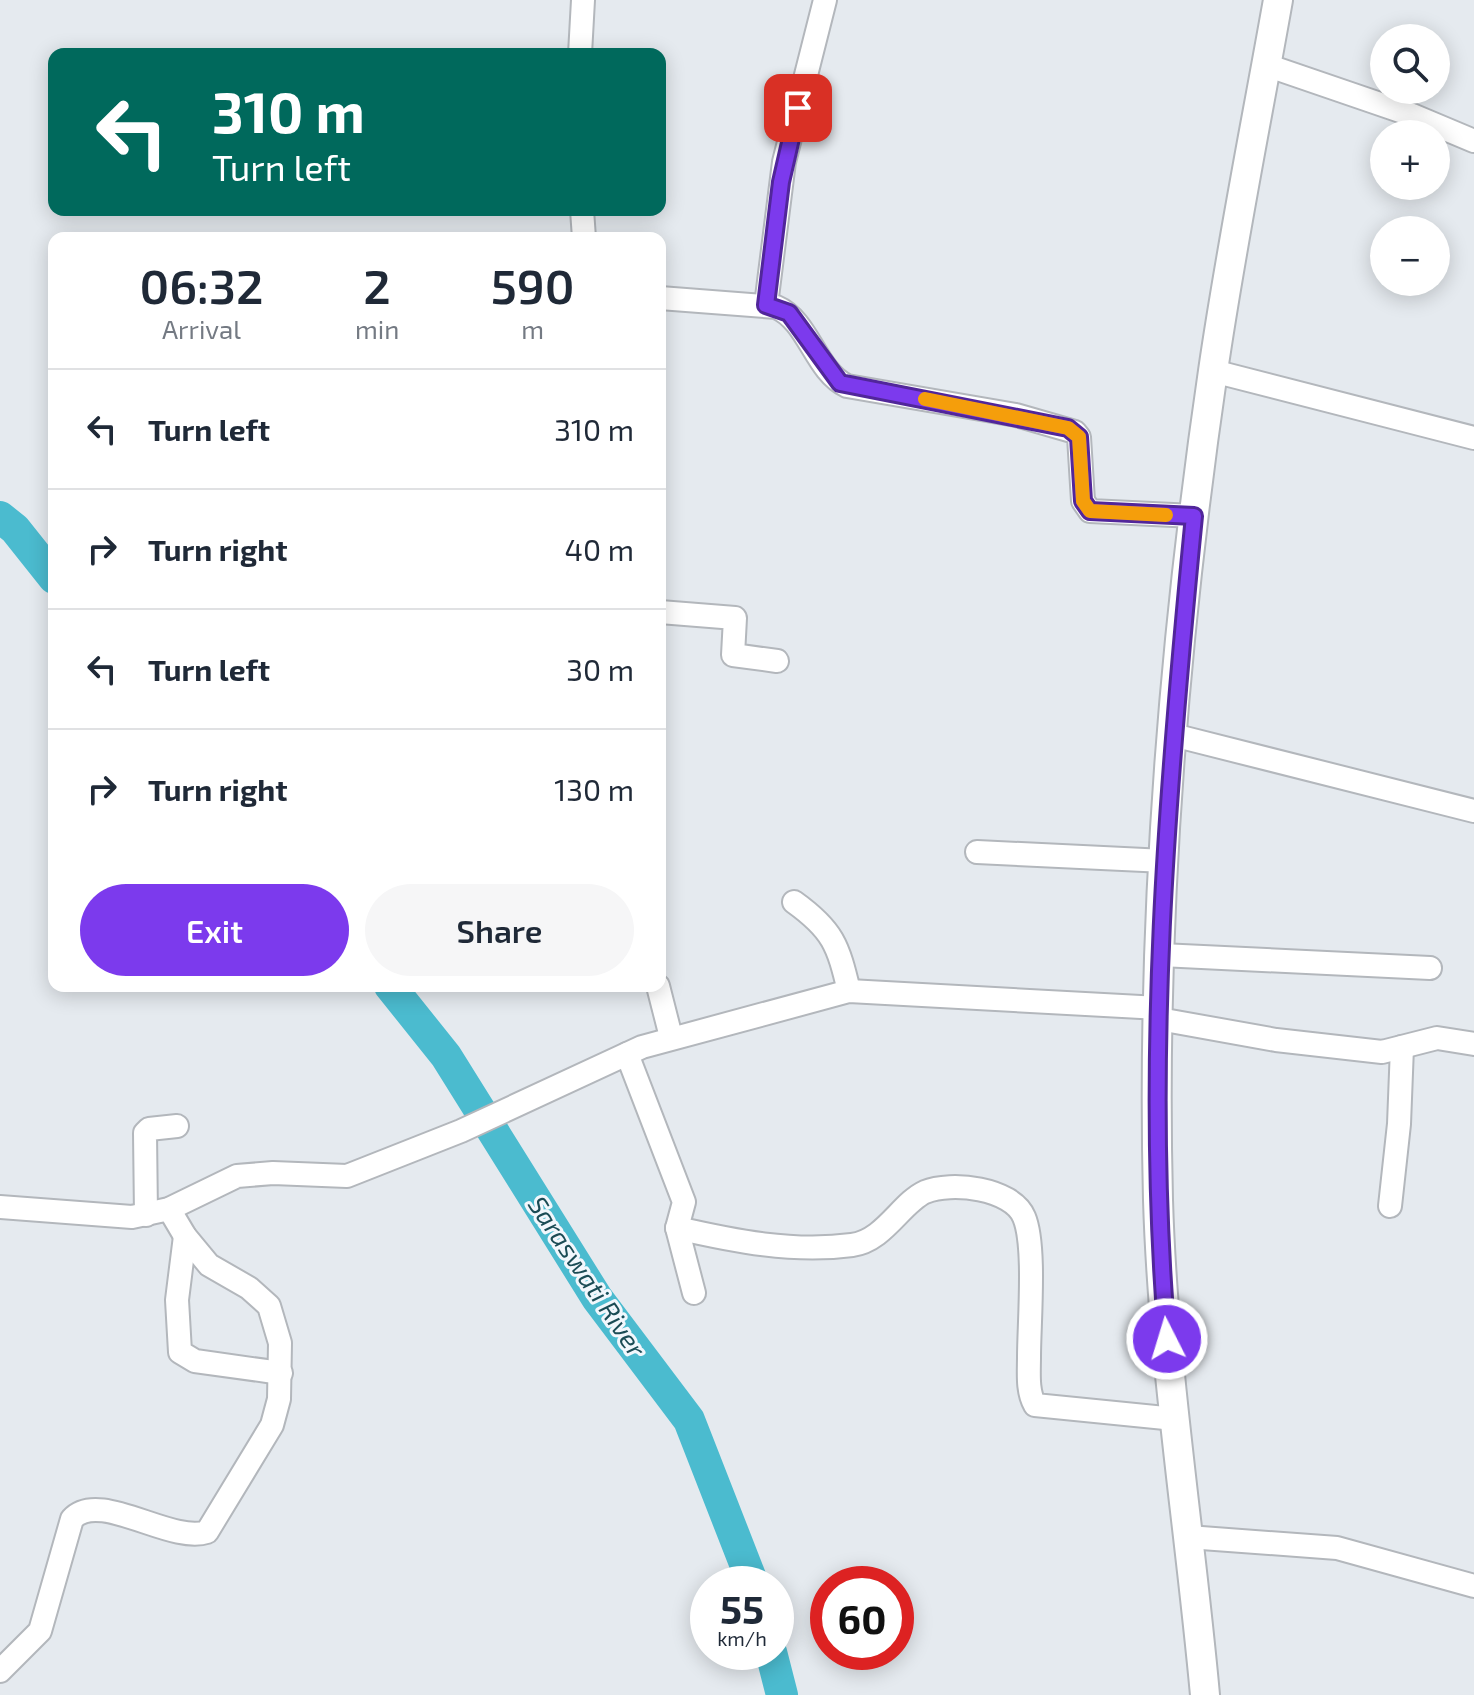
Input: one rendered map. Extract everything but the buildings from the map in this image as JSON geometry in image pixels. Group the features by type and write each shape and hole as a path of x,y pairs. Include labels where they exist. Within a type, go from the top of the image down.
{"main road":[{"path":"1205,1695 1175,1419 1159,1204 1159,1014 1165,861 1173,735 1194,516 1213,371 1278,0"}],"street":[{"path":"580,48 583,0"},
{"path":"766,305 784,162 825,0"},
{"path":"1266,65 1412,115 1474,141"},
{"path":"666,298 766,305 789,313 836,378 847,386 1016,415 1075,432 1079,437 1083,501 1090,511 1194,516"},
{"path":"1213,371 1474,438"},
{"path":"666,612 735,618 733,655 777,661"},
{"path":"1173,735 1474,811"},
{"path":"977,852 1165,861"},
{"path":"794,902 819,920 832,936 849,991"},
{"path":"1161,955 1430,968"},
{"path":"0,1207 99,1216 146,1215 169,1209 237,1176 273,1173 347,1176 461,1131 507,1107 671,1037 849,991 1159,1014 1309,1044 1382,1052 1437,1038 1474,1044"},
{"path":"660,992 671,1037"},
{"path":"1390,1206 1399,1124 1402,1047"},
{"path":"627,1054 684,1202 677,1228 694,1293"},
{"path":"146,1215 145,1133 149,1129 177,1126"},
{"path":"677,1228 754,1245 853,1245 870,1239 927,1191 966,1189 1003,1195 1018,1207 1028,1235 1029,1380 1035,1405 1175,1419"},
{"path":"0,1671 40,1631 72,1519 79,1512 95,1509 198,1535 215,1524 272,1425 281,1373 280,1343 269,1306 249,1288 209,1265 185,1236 169,1209"},
{"path":"185,1236 177,1300 180,1352 195,1361 281,1373"},
{"path":"1188,1537 1337,1548 1474,1586"}],"waterway":[{"name":"Saraswati River","path":"0,517 15,529 48,570"},
{"name":"Saraswati River","path":"395,992 446,1056 597,1298 689,1420 746,1566"},
{"name":"Saraswati River","path":"776,1670 782,1695"}],"slow traffic":[{"path":"925,399 1016,415 1068,428 1079,437 1083,501 1090,511 1166,515"}],"route":[{"path":"798,108 784,162 766,305 789,313 840,383 1016,415 1068,428 1079,437 1083,501 1090,511 1194,516 1173,735 1162,909 1157,1123 1167,1339"}]}
